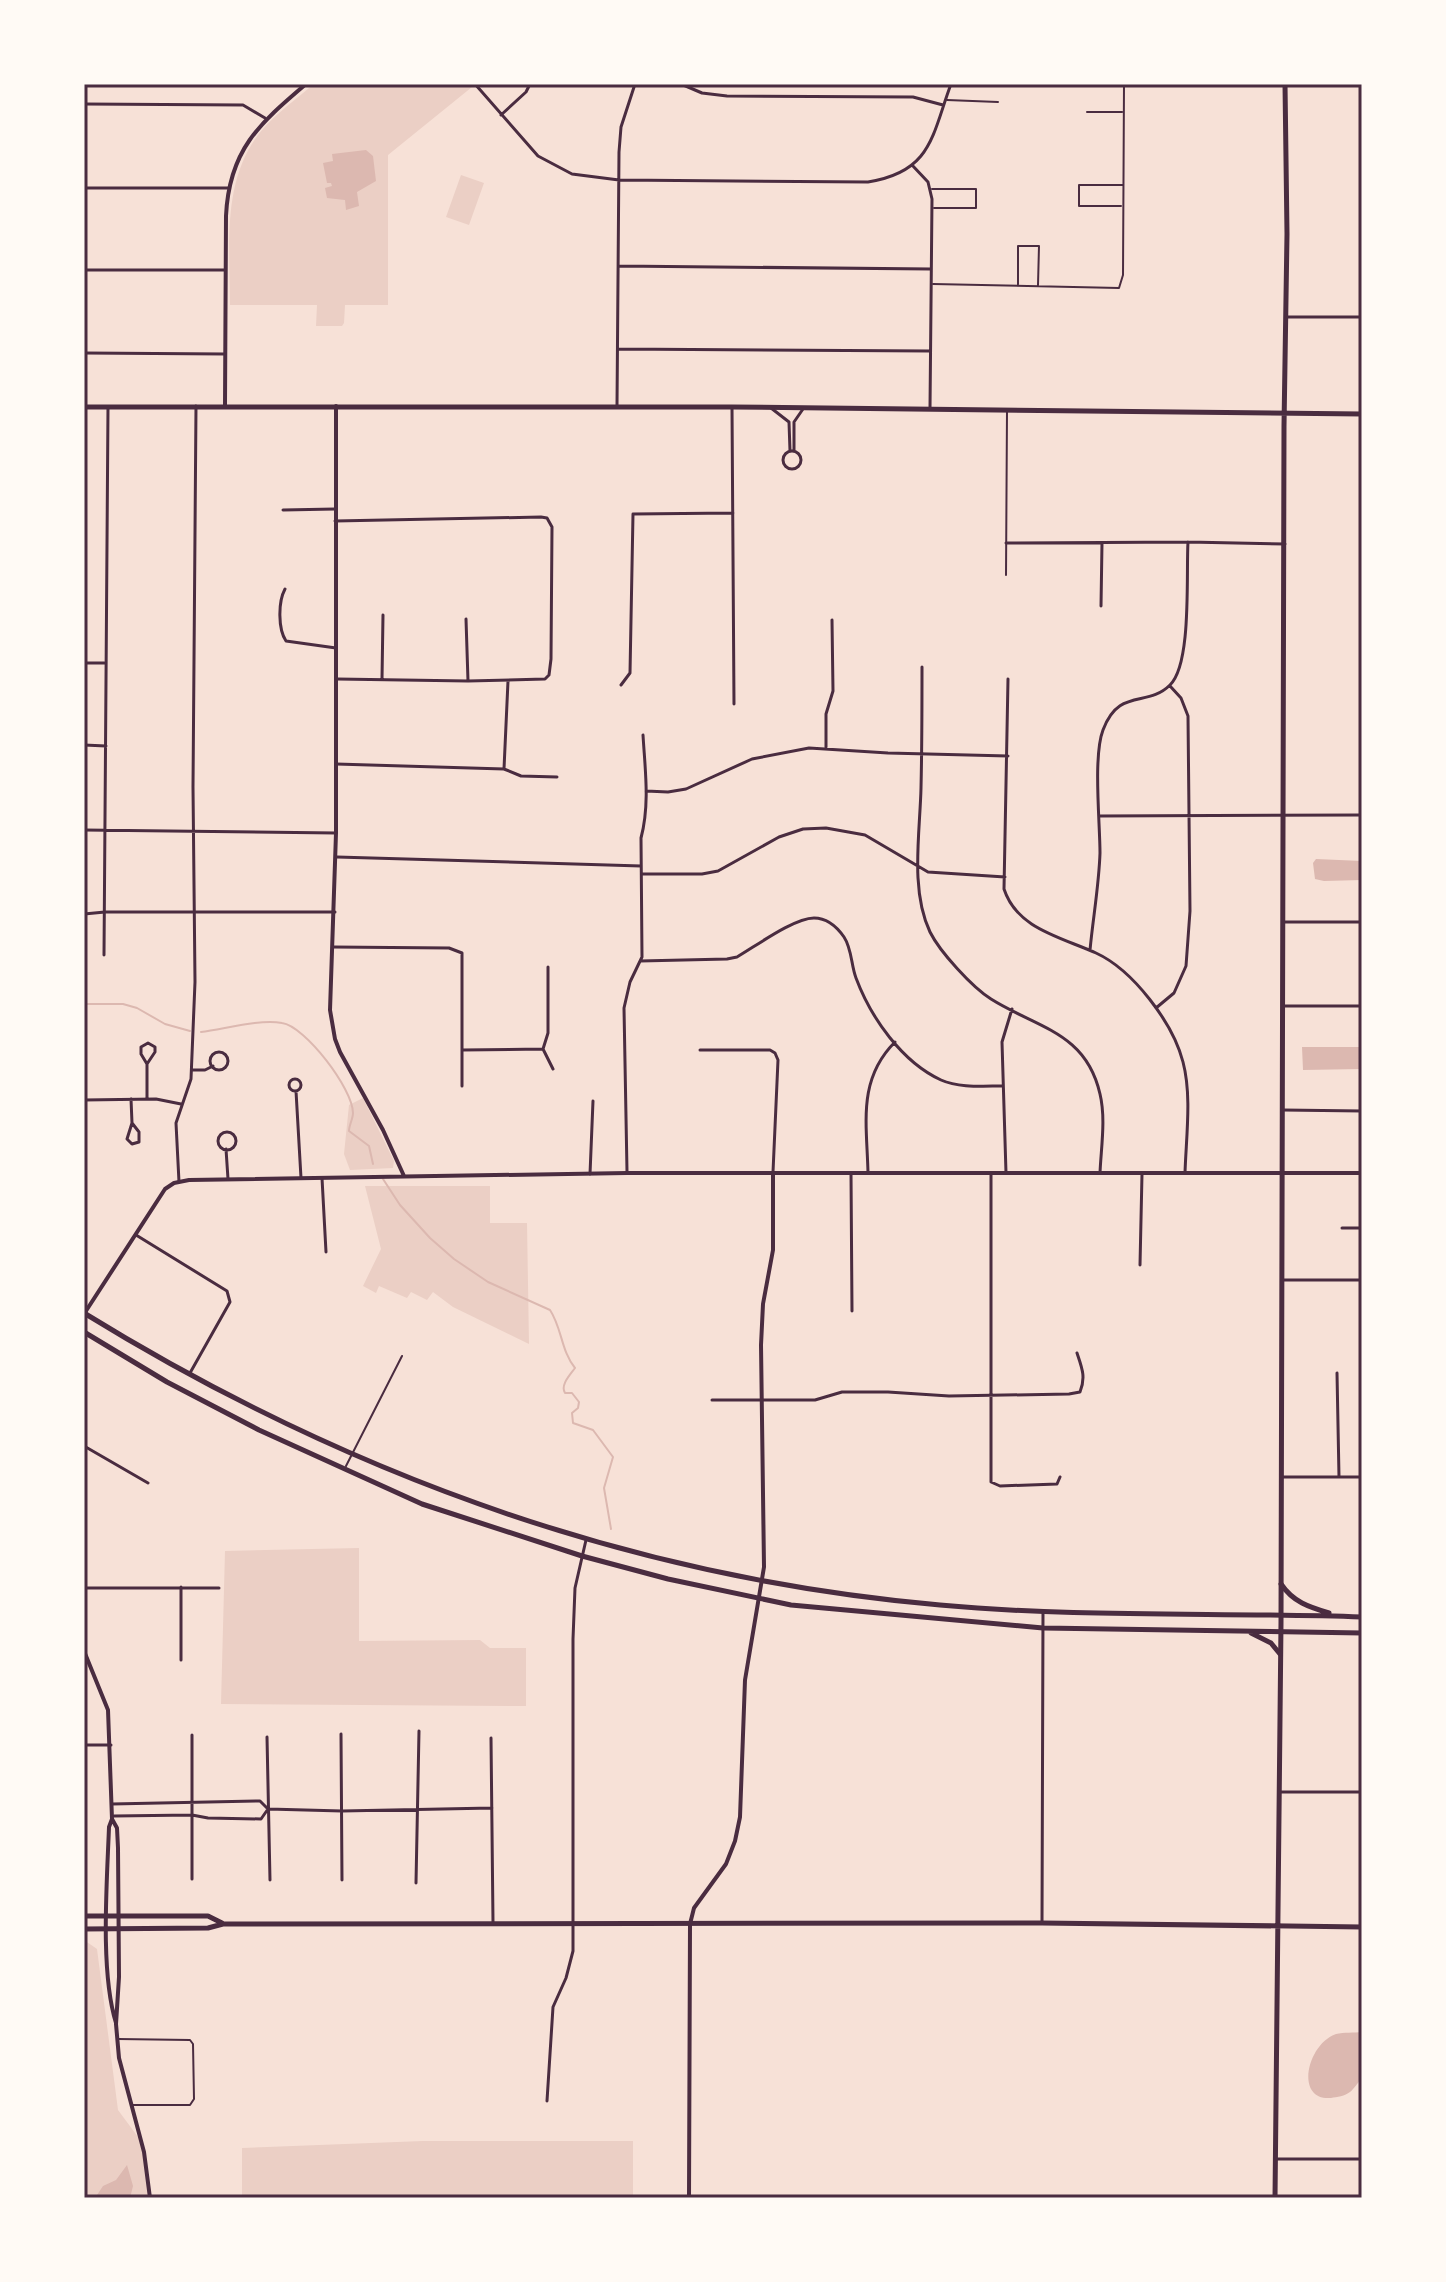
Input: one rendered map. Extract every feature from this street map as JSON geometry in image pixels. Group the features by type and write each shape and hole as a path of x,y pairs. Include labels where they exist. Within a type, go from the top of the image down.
{"main road":[{"path":"1275,2198 1281,1614 1284,413 1287,317 1285,84"},
{"path":"84,407 617,406 1362,414"},
{"path":"84,1314 188,1375 352,1455 403,1477 586,1540 763,1580 857,1596 1043,1612 1362,1617"},
{"path":"84,1332 167,1382 295,1448 422,1504 582,1556 668,1579 791,1605 1043,1628 1362,1633"},
{"path":"1281,1584 1298,1602 1338,1616"},
{"path":"1242,1631 1271,1643 1280,1654"},
{"path":"84,1916 208,1916 223,1924"},
{"path":"84,1929 208,1928 223,1924 493,1923 1042,1923 1362,1927"}],"street":[{"path":"225,405 225,270 229,188 237,161 265,118 306,84"},
{"path":"475,84 538,156 555,166 592,179 868,182 886,179 912,165 927,150 934,138 951,84"},
{"path":"501,115 526,92 530,84"},
{"path":"617,406 621,127 635,84"},
{"path":"681,84 702,93 727,96 913,97 944,102"},
{"path":"84,104 243,105 265,118"},
{"path":"912,165 931,189 930,409"},
{"path":"84,188 229,188"},
{"path":"619,266 931,269"},
{"path":"84,270 225,270"},
{"path":"1287,317 1362,317"},
{"path":"618,349 930,351"},
{"path":"84,353 225,354"},
{"path":"179,1182 176,1134 181,1104 192,1070 196,406"},
{"path":"336,406 336,833 330,1010 335,1039 404,1176"},
{"path":"104,955 108,407"},
{"path":"732,407 734,704"},
{"path":"770,407 792,422"},
{"path":"792,451 792,422 804,408"},
{"path":"792,451 801,455 802,461 793,469 785,466 783,460 784,455 792,451"},
{"path":"283,510 335,509"},
{"path":"621,685 630,673 633,514 733,513"},
{"path":"335,521 547,518 552,527 553,609 549,675 538,681 336,679"},
{"path":"1090,950 1100,857 1099,747 1108,718 1127,701 1156,694 1170,686 1179,672 1185,653 1188,542"},
{"path":"1006,543 1285,544"},
{"path":"1101,606 1102,543"},
{"path":"285,589 281,596 281,628 286,641 336,648"},
{"path":"382,679 383,615"},
{"path":"466,619 468,681"},
{"path":"826,748 826,714 833,691 832,620"},
{"path":"84,663 105,663"},
{"path":"922,667 919,868 922,908 932,936 976,987 991,999 1066,1038 1088,1065 1101,1097 1100,1174"},
{"path":"1008,679 1004,889 1008,901 1018,915 1037,928 1101,955 1132,980 1156,1008 1183,1062 1186,1095 1185,1175"},
{"path":"504,769 508,681"},
{"path":"1156,1008 1174,993 1186,966 1190,911 1188,716 1181,698 1170,686"},
{"path":"627,1173 624,1008 630,982 640,961 646,791 643,735"},
{"path":"84,745 106,746"},
{"path":"646,791 686,789 752,759 781,751 826,748 1008,756"},
{"path":"336,764 504,769 521,776 557,777"},
{"path":"1099,816 1362,815"},
{"path":"641,874 718,871 766,843 803,829 815,828 865,835 928,872 1005,877"},
{"path":"84,830 336,833"},
{"path":"335,857 641,866"},
{"path":"84,914 335,912"},
{"path":"640,961 737,957 803,920 822,919 843,935 861,988 880,1024 916,1063 944,1081 968,1086 1002,1086"},
{"path":"1284,922 1362,922"},
{"path":"333,947 458,950 464,961 462,1086"},
{"path":"548,967 548,1033 543,1049 553,1069"},
{"path":"1283,1006 1362,1006"},
{"path":"1006,1173 1003,1033 1012,1009"},
{"path":"868,1173 867,1089 880,1057 895,1042"},
{"path":"147,1064 155,1052 155,1047 148,1043 141,1047 147,1064 147,1099"},
{"path":"462,1050 543,1049"},
{"path":"689,2198 690,1924 694,1908 726,1864 735,1841 740,1817 745,1680 763,1580 762,1318 773,1250 778,1060 770,1050 700,1050"},
{"path":"213,1054 224,1054 228,1058 226,1068 213,1066 210,1062 213,1054"},
{"path":"192,1070 205,1070 213,1066"},
{"path":"296,1091 301,1178"},
{"path":"131,1099 132,1123 127,1139 132,1144 139,1142 132,1123"},
{"path":"84,1100 147,1099 181,1104"},
{"path":"590,1174 593,1101"},
{"path":"1283,1110 1362,1111"},
{"path":"225,1132 232,1133 236,1138 234,1147 226,1149 218,1143 219,1137 225,1132"},
{"path":"226,1149 228,1179"},
{"path":"84,1314 165,1189 179,1182 627,1173 1362,1173"},
{"path":"851,1173 852,1311"},
{"path":"991,1173 991,1482 1000,1486 1057,1484 1060,1477"},
{"path":"1140,1265 1142,1174"},
{"path":"322,1178 326,1252"},
{"path":"1342,1228 1362,1228"},
{"path":"136,1235 227,1291 230,1296 230,1302 188,1375"},
{"path":"1282,1280 1362,1280"},
{"path":"712,1400 815,1400 842,1392 991,1395 1080,1392 1084,1376 1077,1353"},
{"path":"1337,1373 1339,1477"},
{"path":"84,1446 148,1483"},
{"path":"1281,1477 1362,1477"},
{"path":"547,2101 551,2017 555,1999 569,1970 574,1923 573,1639 575,1588 586,1540"},
{"path":"181,1587 181,1660"},
{"path":"84,1588 219,1588"},
{"path":"1042,1923 1043,1612"},
{"path":"84,1651 108,1710 112,1818 109,1827 107,1929 110,2006 116,2024"},
{"path":"416,1883 419,1731"},
{"path":"341,1734 342,1880"},
{"path":"192,1735 192,1879"},
{"path":"267,1737 270,1880"},
{"path":"491,1738 493,1923"},
{"path":"84,1745 111,1745"},
{"path":"1279,1792 1362,1792"},
{"path":"112,1804 260,1801 268,1809 342,1811 492,1808"},
{"path":"112,1818 192,1815 261,1819 268,1809"},
{"path":"112,1818 118,1838 117,2039 130,2105 144,2152 150,2198"},
{"path":"1276,2159 1362,2159"}],"lane":[{"path":"932,284 1119,288 1123,275 1124,84"},
{"path":"944,102 998,102"},
{"path":"1087,112 1123,112"},
{"path":"1123,185 1079,185 1079,206 1123,206"},
{"path":"931,189 976,189 976,208 932,208"},
{"path":"1018,286 1018,246 1039,246 1038,286"},
{"path":"1006,575 1007,410"},
{"path":"344,1470 402,1356"},
{"path":"117,2039 190,2040 193,2044 194,2099 190,2105 130,2105"}],"shaded area":[{"path":"314,84 470,84 472,87 388,155 388,305 345,305 342,326 316,326 317,305 230,305 229,237 234,191 240,170 262,130"},
{"path":"366,150 373,156 376,181 357,192 359,206 346,210 345,200 327,198 325,188 332,186 327,183 323,163 333,161 332,154"},
{"path":"461,175 484,183 469,225 446,217"},
{"path":"1316,859 1362,861 1362,880 1315,879 1313,863"},
{"path":"1302,1047 1362,1047 1362,1069 1303,1070"},
{"path":"363,1098 394,1161 393,1168 350,1170 344,1154 349,1105"},
{"path":"365,1186 490,1186 490,1223 527,1223 529,1344 453,1307 433,1292 427,1300 411,1292 407,1298 379,1286 376,1293 363,1286 381,1249"},
{"path":"359,1548 359,1641 480,1640 490,1648 526,1648 526,1706 221,1704 225,1551"},
{"path":"84,1940 97,1949 118,2110 141,2141 149,2198 84,2198"},
{"path":"1362,2032 1362,2078 1346,2094 1319,2097 1312,2091 1309,2082 1312,2059 1318,2049 1336,2034"},
{"path":"423,2141 633,2141 633,2198 242,2198 242,2148"},
{"path":"127,2165 133,2186 130,2198 95,2198 103,2186 116,2180"}],"waterway":[{"path":"84,1004 123,1004 137,1008 165,1024 190,1031"},
{"path":"201,1032 273,1022 292,1027 303,1035 326,1060 345,1089 353,1113 349,1131 369,1146 373,1164"},
{"path":"383,1179 400,1205 454,1259 488,1282 550,1310 575,1368 564,1387 565,1393 572,1393 579,1402 572,1413 573,1423 593,1430 613,1457 604,1488 611,1529"}]}
